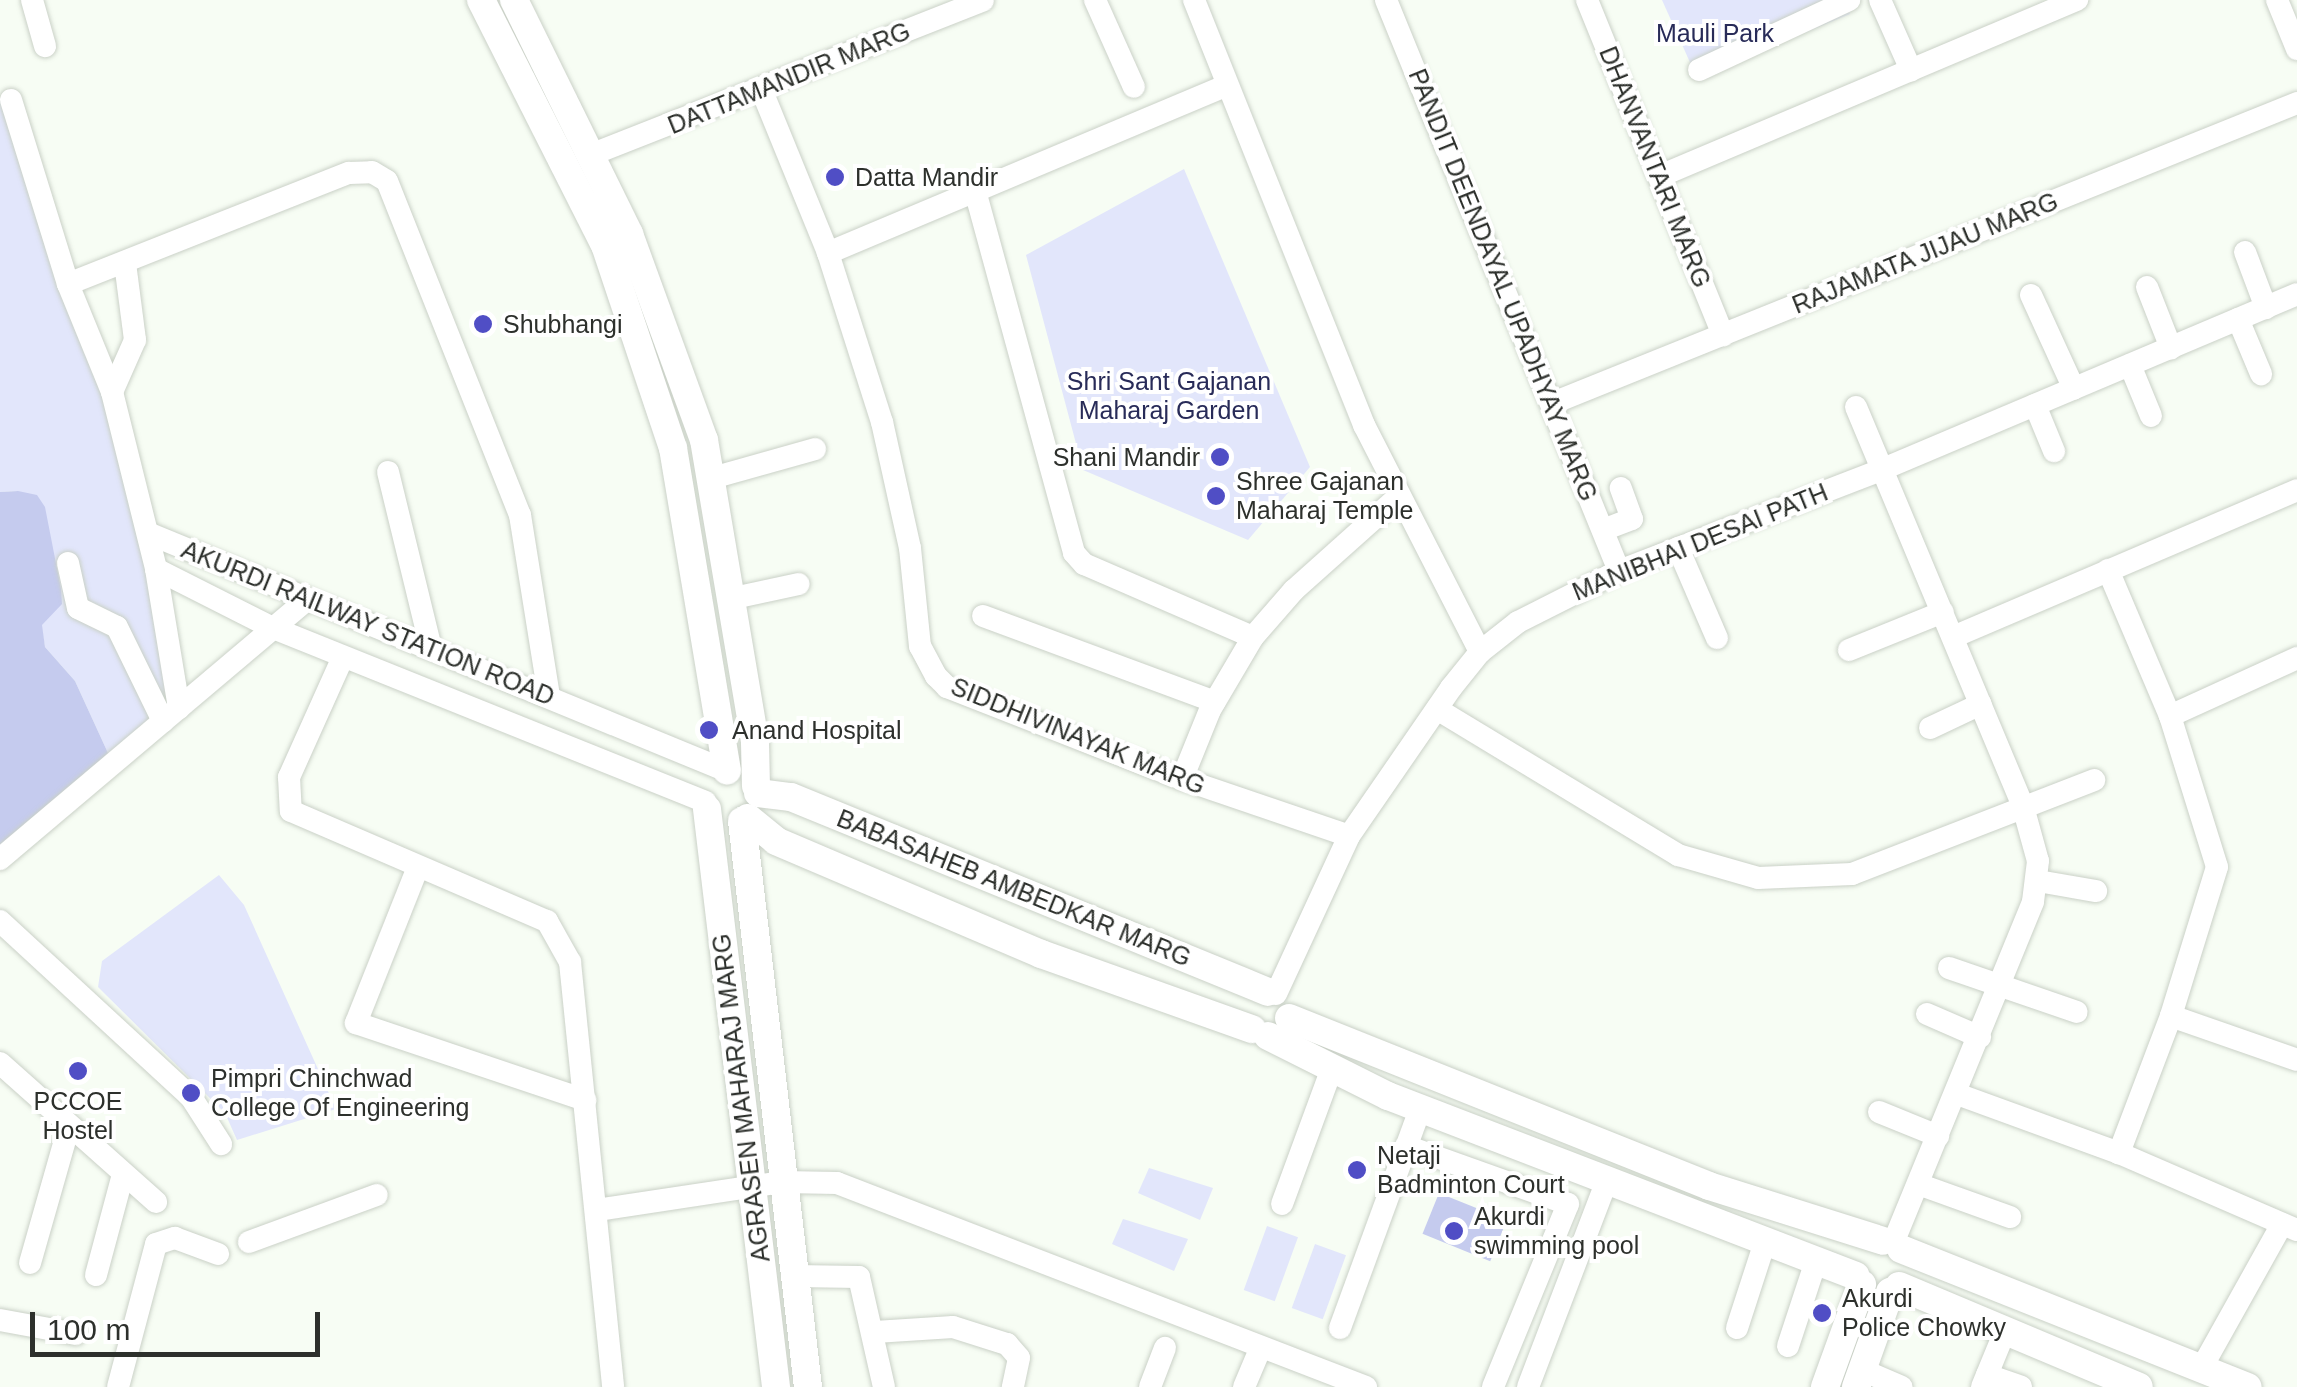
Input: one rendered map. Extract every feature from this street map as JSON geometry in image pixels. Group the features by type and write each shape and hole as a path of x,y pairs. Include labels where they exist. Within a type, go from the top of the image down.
{"main road":[{"path":"522,3 594,154 663,315 712,478 734,598 751,804"},
{"path":"486,10 605,245 673,448 727,771"},
{"path":"727,771 746,776 751,804 722,822 706,805 709,782 727,771"},
{"name":"BABASAHEB AMBEDKAR MARG","path":"1892,1244 1709,1186 1271,1014 791,797 751,804 776,842 836,869 1041,954 1271,1014 1332,1071 1606,1183 1859,1280 1894,1289"},
{"name":"AGRASEN MAHARAJ MARG","path":"751,804 783,1182 808,1387"},
{"name":"AGRASEN MAHARAJ MARG","path":"706,805 776,1387"},
{"path":"1859,1379 1894,1289 1908,1268 1892,1244"},
{"path":"1825,1387 1859,1280 1860,1252 1892,1244 2247,1387"},
{"path":"1894,1289 2139,1387"}],"street":[{"path":"32,0 45,46"},
{"name":"DATTAMANDIR MARG","path":"594,154 762,91 983,0"},
{"path":"1095,0 1134,86"},
{"path":"1194,0 1308,293 1398,496 1480,652"},
{"name":"PANDIT DEENDAYAL UPADHYAY MARG","path":"1386,0 1619,570"},
{"name":"DHANVANTARI MARG","path":"1587,0 1723,335"},
{"path":"1699,70 1849,0"},
{"path":"1880,0 1911,70"},
{"path":"1660,176 2076,0"},
{"path":"2277,0 2297,50"},
{"path":"486,10 522,3"},
{"path":"828,253 974,187 1227,85"},
{"name":"SIDDHIVINAYAK MARG","path":"762,91 828,253 882,422 910,548 920,646 936,676 947,687 1182,779 1349,836"},
{"path":"11,100 68,284 112,392 150,534"},
{"name":"RAJAMATA JIJAU MARG","path":"1553,403 2297,103"},
{"path":"68,284 349,172 372,172 387,181 520,515 549,697"},
{"path":"974,187 1074,554 1084,564 1253,637"},
{"path":"2245,252 2266,308"},
{"path":"112,392 135,340 125,262"},
{"path":"2147,288 2170,348"},
{"name":"MANIBHAI DESAI PATH","path":"1271,1014 1349,836 1480,652 1518,622 1619,570 1883,469 2297,294"},
{"path":"2031,295 2074,389"},
{"path":"2238,319 2261,374"},
{"path":"2130,365 2151,416"},
{"path":"2035,405 2054,450"},
{"path":"1856,407 2022,803 2035,843 2038,881 1957,1094 1892,1244"},
{"path":"712,478 814,450"},
{"path":"388,472 431,648"},
{"path":"1603,530 1632,519 1622,488"},
{"path":"1953,636 2297,490"},
{"path":"1182,779 1214,702 1253,637 1294,590 1398,496"},
{"name":"AKURDI RAILWAY STATION ROAD","path":"150,534 727,771"},
{"name":"AKURDI RAILWAY STATION ROAD","path":"150,534 156,569 273,628 706,805"},
{"path":"1678,548 1717,638"},
{"path":"68,562 78,608 118,627 171,714"},
{"path":"156,569 171,714"},
{"path":"2108,570 2170,716 2217,867 2172,1016 2118,1152"},
{"path":"734,598 799,584"},
{"path":"0,859 308,599"},
{"path":"1849,650 1943,612"},
{"path":"983,616 1214,702"},
{"path":"343,657 290,777 290,811 520,908 559,935 570,962 613,1387"},
{"path":"2170,716 2297,658"},
{"path":"1930,728 1981,704"},
{"path":"1436,709 1678,855 1758,878 1852,874 2022,803 2094,780"},
{"path":"418,866 356,1022 585,1100"},
{"path":"2038,881 2096,890"},
{"path":"0,921 191,1098 221,1144"},
{"path":"1949,968 2077,1012"},
{"path":"1927,1014 1980,1036"},
{"path":"2172,1016 2297,1060"},
{"path":"0,1063 156,1202"},
{"path":"1282,1204 1332,1071"},
{"path":"1957,1094 2118,1152 2290,1227 2200,1369"},
{"path":"1340,1328 1420,1109"},
{"path":"1879,1112 1938,1136"},
{"path":"30,1263 69,1126"},
{"path":"1406,1146 1568,1204 1492,1387"},
{"path":"96,1275 123,1174"},
{"path":"597,1210 752,1185 837,1183 898,1202 1366,1387"},
{"path":"1528,1387 1606,1183"},
{"path":"1918,1184 2010,1218"},
{"path":"249,1242 377,1196"},
{"path":"118,1387 156,1244 176,1238 218,1254"},
{"path":"1737,1328 1765,1242"},
{"path":"1788,1346 1816,1261"},
{"path":"794,1276 860,1277 884,1387"},
{"path":"0,1320 76,1334"},
{"path":"875,1332 953,1327 1008,1344 1019,1358 1012,1387"},
{"path":"2005,1331 1984,1381 2021,1387"},
{"path":"1244,1387 1261,1347"},
{"path":"1150,1387 1165,1348"},
{"path":"1859,1379 1902,1387"}],"green space":[{"name":"Mauli Park","path":"1662,0 1844,0 1850,14 1697,78"},
{"path":"0,99 105,396 178,709 113,764 75,681 45,647 41,625 47,612 18,491 0,492"},
{"name":"Shri Sant Gajanan Maharaj Garden","path":"1184,169 1310,467 1248,540 1083,470 1026,255"},
{"path":"219,875 244,905 336,1109 237,1140 225,1113 98,987 102,961"},
{"path":"1149,1168 1213,1188 1200,1220 1138,1193"},
{"path":"1123,1219 1188,1239 1174,1271 1112,1244"},
{"path":"1267,1226 1298,1237 1275,1301 1244,1290"},
{"path":"1315,1244 1346,1255 1323,1319 1292,1308"}],"water":[{"path":"0,492 37,495 45,507 61,589 62,604 42,625 45,647 75,681 113,764 0,857"},
{"path":"1439,1193 1507,1220 1490,1261 1423,1234"}],"place":[{"name":"Datta Mandir","path":"835,177"},
{"name":"Shubhangi","path":"483,324"},
{"name":"Shani Mandir","path":"1220,457"},
{"name":"Shree Gajanan Maharaj Temple","path":"1216,496"},
{"name":"Anand Hospital","path":"709,730"},
{"name":"PCCOE Hostel","path":"78,1071"},
{"name":"Pimpri Chinchwad College Of Engineering","path":"191,1093"},
{"name":"Netaji Badminton Court","path":"1357,1170"},
{"name":"Akurdi swimming pool","path":"1454,1231"},
{"name":"Akurdi Police Chowky","path":"1822,1313"}]}
